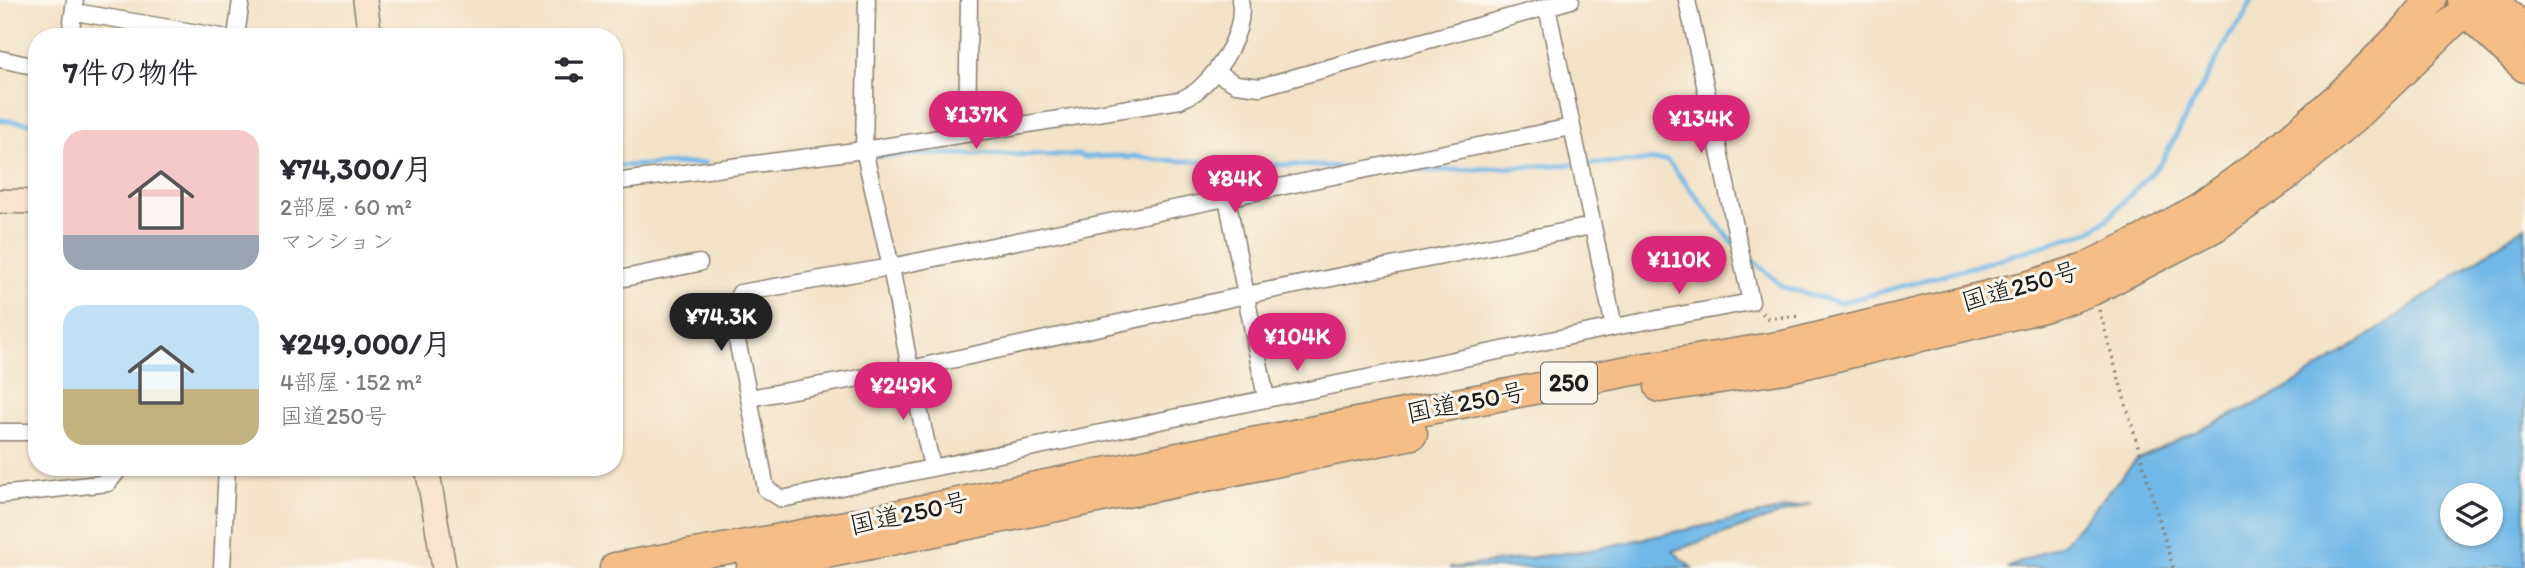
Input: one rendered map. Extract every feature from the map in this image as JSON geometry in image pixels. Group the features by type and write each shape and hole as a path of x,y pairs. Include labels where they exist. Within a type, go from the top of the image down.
{"highway":[{"name":"国道250号","path":"615,568 792,537 1242,445 1562,384 1784,346 2034,285 2083,269 2143,240 2201,207 2272,155 2340,96 2407,29 2431,0"},
{"name":"国道250号","path":"752,568 1287,458 1624,393 1785,368 2044,307 2092,289 2151,261 2224,220 2288,174 2348,122 2492,16 2525,67"}],"main road":[{"path":"365,0 369,28"},
{"path":"0,201 28,202"},
{"path":"429,476 444,568"}],"street":[{"path":"237,28 240,0"},
{"path":"867,0 864,150 932,467"},
{"path":"967,134 969,0"},
{"path":"623,181 864,150 1180,100 1198,91 1215,72 1236,35 1240,0"},
{"path":"1215,72 1236,84 1260,87 1571,0"},
{"path":"1571,127 891,267 740,293 731,312 766,489 782,499 1614,327 1751,302 1687,0"},
{"path":"71,28 75,6 179,28"},
{"path":"1547,6 1614,327"},
{"path":"0,59 28,65"},
{"path":"1227,198 1266,398"},
{"path":"749,398 910,369 1246,295 1592,226"},
{"path":"623,278 699,264"},
{"path":"0,432 28,432"},
{"path":"0,495 108,483 114,476"},
{"path":"222,568 227,476"}],"path":[{"path":"2102,319 2173,568"}],"water":[{"path":"2525,226 2525,568 2007,568 2064,543 2136,460 2281,392 2373,333"},
{"path":"1813,503 1673,551 1692,568 1449,568 1590,550"}],"waterway":[{"path":"1746,254 1783,287 1840,303 2091,231 2107,219 2161,163 2230,35 2252,0"},
{"path":"0,120 28,123"},
{"path":"870,156 1132,156 1159,160 1344,167"},
{"path":"1405,168 1433,171 1667,160 1733,243"},
{"path":"623,166 706,163"}]}
